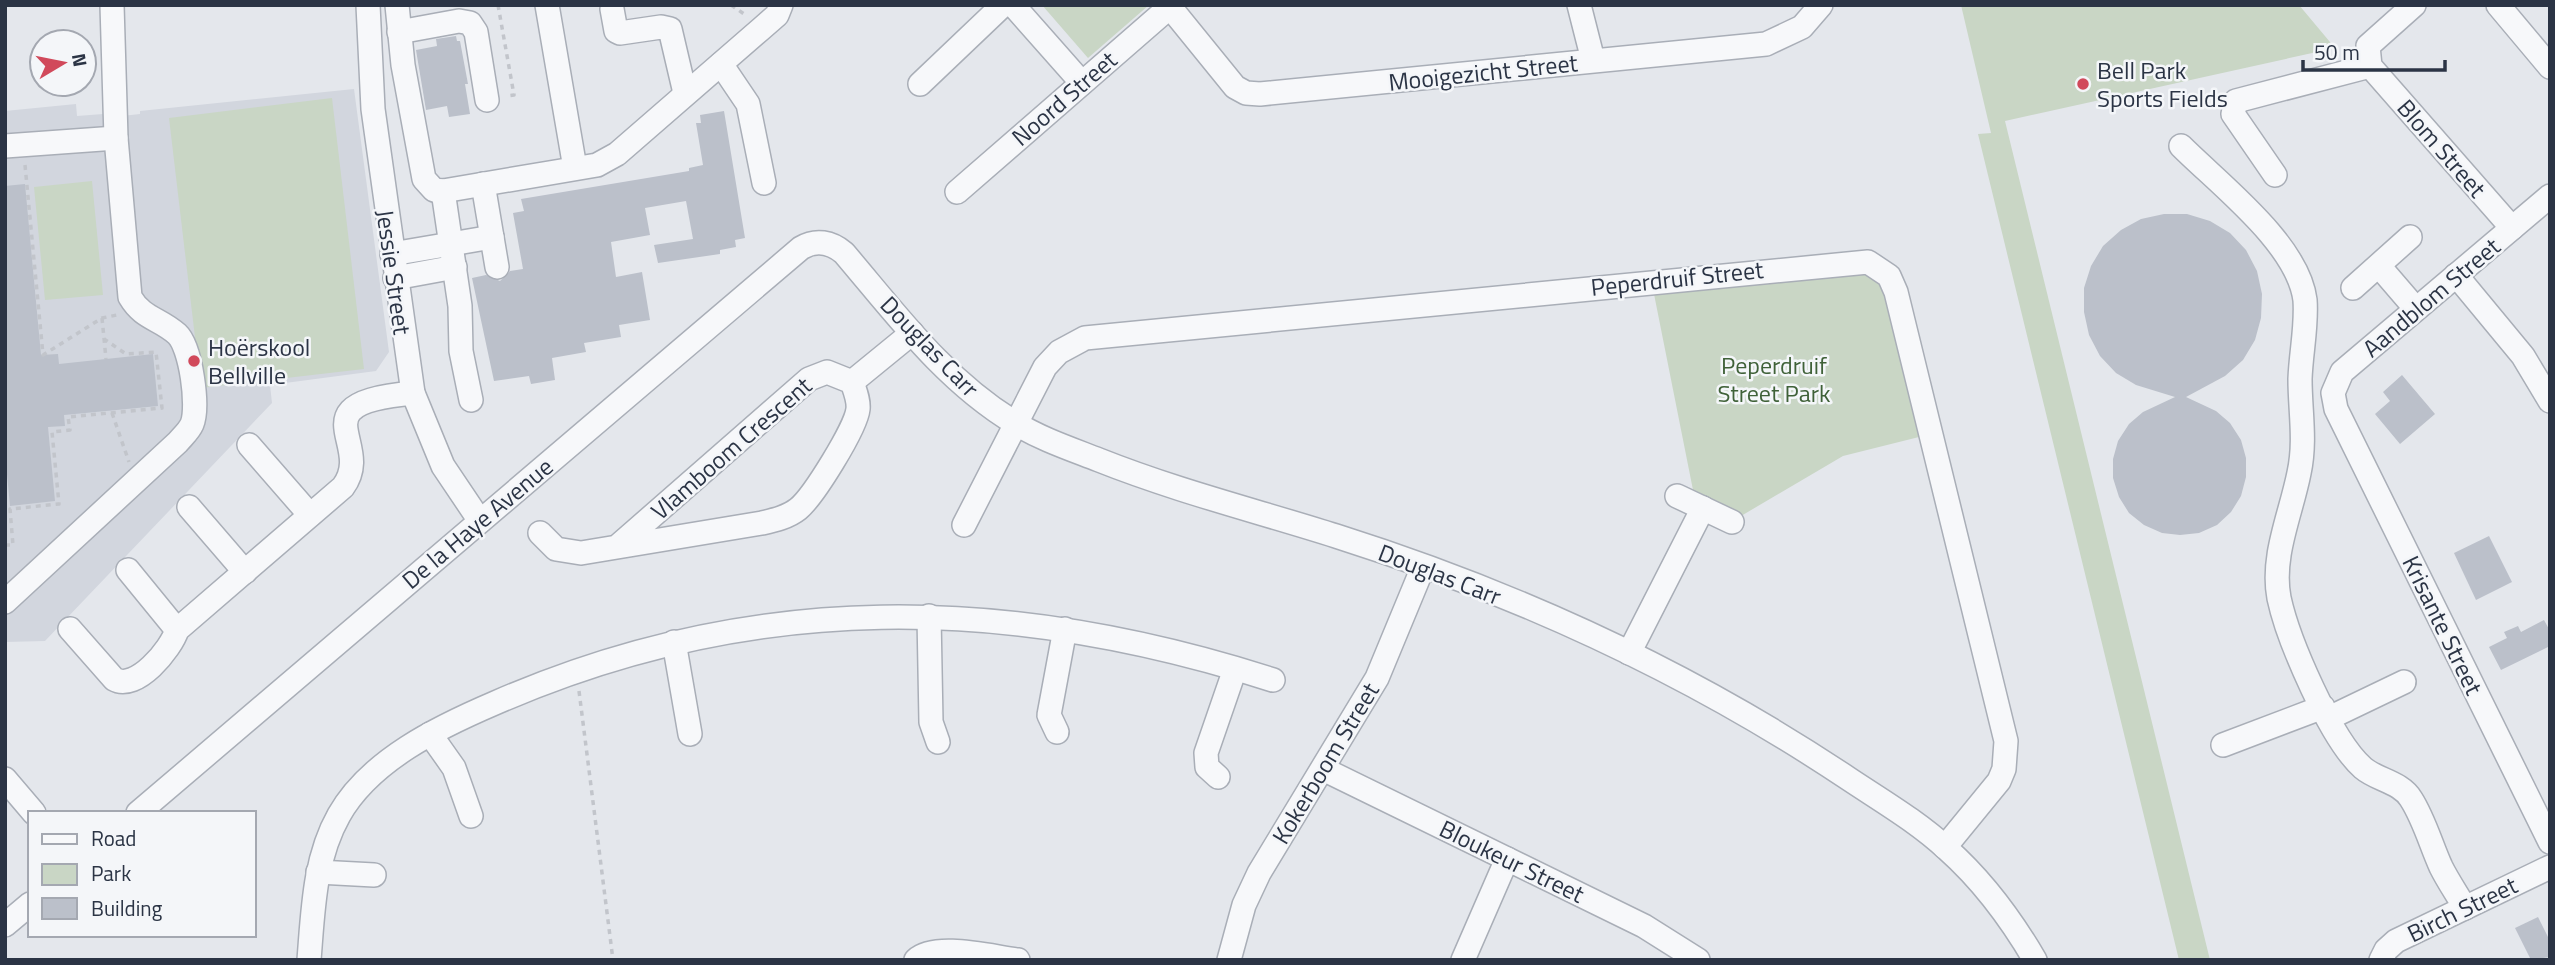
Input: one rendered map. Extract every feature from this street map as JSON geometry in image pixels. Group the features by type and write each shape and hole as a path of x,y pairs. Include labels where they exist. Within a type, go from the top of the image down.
{"street":[{"path":"5,601 188,431 195,407 184,343 172,330 139,312 130,297 116,127 112,5"},
{"name":"Jessie Street","path":"369,5 373,109 409,251 412,275 412,393 443,467 480,521"},
{"path":"397,5 399,32 424,179 434,190 443,191 597,165 617,153 777,15 781,5"},
{"path":"547,5 575,168"},
{"path":"920,84 1003,5"},
{"path":"1013,5 1082,83"},
{"path":"1579,5 1592,60"},
{"name":"Mooigezicht Street","path":"1171,6 1235,87 1246,93 1766,44 1802,27 1821,5"},
{"path":"2275,175 2233,114 2236,101 2370,66 2368,46 2414,5"},
{"path":"2498,5 2550,67"},
{"name":"Noord Street","path":"957,192 1171,6"},
{"path":"612,9 616,29 620,33 661,27 670,29 685,93"},
{"path":"399,32 459,21 470,23 476,32 487,100"},
{"path":"720,64 748,104 764,183"},
{"name":"Blom Street","path":"2370,66 2512,228"},
{"path":"14,146 116,127"},
{"path":"2181,146 2278,242 2300,277 2305,300 2300,389 2304,443 2299,474 2282,535 2278,595 2295,646 2326,712 2361,766 2411,797 2442,868 2465,908"},
{"path":"483,184 497,267"},
{"path":"443,191 460,306 459,337 471,400"},
{"name":"Aandblom Street","path":"2336,409 2333,393 2342,372 2550,196"},
{"path":"412,275 492,237"},
{"path":"2353,288 2410,237"},
{"name":"Douglas Carr","path":"821,242 829,243 844,253 912,333 960,383 1016,424 1163,485 1336,536 1517,603 1629,653 1768,726 1945,846 1988,891 2035,960"},
{"name":"De la Haye Avenue","path":"140,811 801,248 821,242"},
{"path":"409,251 453,256"},
{"name":"Peperdruif Street","path":"964,525 1052,359 1076,342 1094,337 1848,261 1877,265 1889,276 1896,292 2006,741 2006,755 1999,780 1945,846"},
{"path":"2379,266 2416,309"},
{"path":"2456,275 2524,356 2550,401"},
{"name":"Vlamboom Crescent","path":"852,382 912,333"},
{"name":"Vlamboom Crescent","path":"618,546 809,379 827,372 852,382"},
{"name":"Vlamboom Crescent","path":"540,533 556,549 565,553 762,523 786,516 800,508 852,426 858,410 852,382"},
{"path":"70,629 114,679 123,683 134,681 172,644 177,630 343,487 349,477 351,463 345,424 353,408 368,399 412,393"},
{"name":"Krisante Street","path":"2336,409 2550,842"},
{"path":"249,445 310,516"},
{"path":"1677,496 1732,522"},
{"path":"189,507 245,572"},
{"path":"1629,653 1703,508"},
{"name":"Kokerboom Street","path":"1229,960 1244,905 1259,873 1377,678 1423,567"},
{"path":"128,569 177,630"},
{"path":"929,616 931,722 938,742"},
{"path":"309,960 318,872 339,815 357,792 396,756 430,734 500,700 576,671 674,642 798,622 929,616 1021,622 1112,637 1273,680"},
{"path":"1057,733 1049,715 1065,629"},
{"path":"674,642 690,734"},
{"path":"1218,777 1207,767 1206,753 1235,669"},
{"path":"2223,745 2326,712 2404,682"},
{"path":"430,734 454,768 471,816"},
{"name":"Bloukeur Street","path":"1323,769 1644,926 1698,960"},
{"path":"5,779 32,811"},
{"path":"1463,960 1507,859"},
{"name":"Birch Street","path":"2381,960 2386,950 2396,941 2550,867"},
{"path":"318,872 374,875"},
{"path":"5,925 28,906"},
{"path":"916,960 925,953 939,951 1017,960"}],"path":[{"path":"487,100 514,95 498,5"},
{"path":"14,146 43,355 102,318 139,312"},
{"path":"102,318 106,359"},
{"path":"5,545 13,545 10,509 59,505 52,432 69,430 68,417 162,408 156,352 126,355 104,339"},
{"path":"112,412 113,422 137,480"},
{"path":"576,671 613,960"}],"shaded area":[{"name":"Hoërskool Bellville","path":"354,89 389,352 376,371 270,385 272,403 45,641 5,642 5,111 76,104 77,116 103,114 104,118 140,114 140,111"}],"green space":[{"path":"1042,5 1149,5 1088,58"},
{"path":"1961,5 2299,5 2335,48 2005,121 2210,960 2179,960 1978,134 1991,133"},
{"path":"332,98 364,369 201,388 169,118"},
{"path":"92,181 103,295 45,300 34,187"},
{"name":"Peperdruif Street Park","path":"1866,271 1886,287 1923,436 1843,456 1741,516 1693,490 1653,289"}],"building":[{"path":"456,36 457,41 460,41 468,84 465,84 470,114 449,117 447,106 426,110 416,50 437,46 436,39"},
{"path":"724,111 745,238 735,240 736,247 720,250 720,254 658,263 654,245 693,239 686,201 645,208 650,235 611,242 616,277 642,272 650,320 619,325 621,337 584,343 586,352 552,358 555,380 531,384 529,376 494,381 472,278 486,275 500,281 510,271 523,269 513,213 524,211 521,199 689,171 689,168 703,165 696,123 701,123 700,115"},
{"path":"25,184 41,355 58,354 59,364 153,354 158,406 64,415 65,426 48,427 55,501 10,506 5,453 5,186"},
{"path":"2164,214 2187,214 2210,221 2230,233 2246,250 2257,271 2262,294 2261,318 2255,340 2243,360 2225,376 2186,397 2216,411 2230,423 2241,440 2246,458 2246,477 2241,496 2231,512 2217,525 2199,533 2180,535 2162,533 2144,525 2129,513 2119,497 2113,478 2113,459 2118,441 2129,424 2143,412 2175,397 2136,385 2116,373 2100,356 2089,335 2084,312 2084,288 2091,266 2103,246 2121,230 2141,219"},
{"path":"2402,375 2435,414 2400,444 2375,414 2390,401 2383,392"},
{"path":"2489,536 2512,582 2476,600 2454,553"},
{"path":"2544,620 2550,631 2550,646 2501,670 2489,647 2507,638 2504,632 2518,626 2521,632"},
{"path":"2538,917 2550,941 2550,957 2531,960 2515,928"}],"place":[{"name":"Bell Park Sports Fields","path":"2083,84"},
{"name":"Hoërskool Bellville","path":"194,361"}]}
